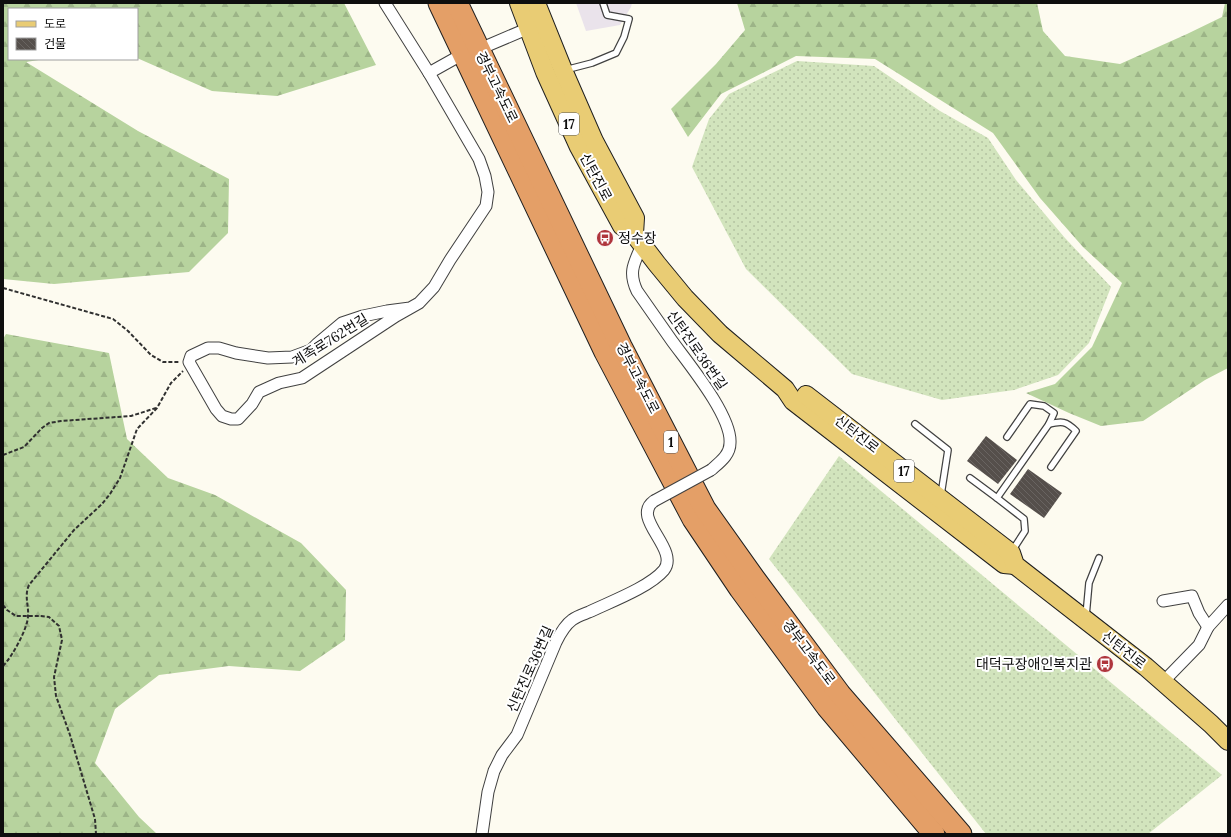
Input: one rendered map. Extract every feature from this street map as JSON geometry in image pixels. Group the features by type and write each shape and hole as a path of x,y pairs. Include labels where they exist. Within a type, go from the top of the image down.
{"highway":[{"name":"경부고속도로","path":"439,3 605,352 693,519 740,589 827,707 934,834"},
{"name":"경부고속도로","path":"457,3 621,346 705,509 840,694 961,834"}],"main road":[{"name":"신탄진로","path":"519,3 545,72 579,147 622,226 638,240 685,298 720,334 785,388 793,401 1004,564 1013,559"},
{"name":"신탄진로","path":"536,3 594,141 635,218 638,240"},
{"name":"신탄진로","path":"785,388 801,391 940,499 1163,682 1228,741"}],"street":[{"name":"계족로762번길","path":"385,3 429,73 479,159 485,176 488,192 486,206 434,287 419,303 302,378 279,383 259,392 252,404 238,419 231,419 222,416 216,409 189,362 191,356 208,348 219,348 236,353 268,358 292,357 311,350 342,323 381,312 410,308"},
{"path":"489,45 528,28"},
{"path":"429,73 454,60"},
{"name":"신탄진로36번길","path":"482,834 488,792 494,771 502,755 517,735 562,630 572,620 638,589 656,578 665,569 668,562 664,550 649,522 647,511 650,504 711,470 722,461 728,453 730,444 729,434 723,418 706,390 635,287 632,274 638,240"},
{"path":"1163,601 1192,596 1199,613 1208,627"},
{"path":"1163,682 1199,645 1208,627 1228,605"}],"lane":[{"path":"563,70 592,63 616,53 624,37 629,19 607,15 603,3"},
{"path":"997,498 1049,424 1054,413 1044,406 1030,404 1007,437"},
{"path":"1049,424 1060,421 1070,425 1076,430 1051,467"},
{"path":"915,424 948,450 940,499"},
{"path":"970,478 1024,520 1025,531 1013,559"},
{"path":"1086,620 1089,583 1099,558"}],"path":[{"path":"3,288 113,319 151,355 163,362 189,362"},
{"path":"3,666 12,655 26,628 29,616 26,596 29,586 74,530 102,504 110,494 120,478 136,429 157,408 171,383 185,369 189,362"},
{"path":"3,454 24,447 48,423 131,416 157,408"},
{"path":"3,605 7,610 16,616 49,617 59,626 62,640 54,677 56,696 70,735 95,819 96,834"}],"shaded area":[{"path":"576,3 632,3 620,25 586,31"}],"green space":[{"path":"3,3 344,3 376,65 277,96 212,91 138,58 138,8 8,8 8,60 39,60 26,62 138,131 229,179 228,233 189,272 54,284 3,279"},
{"path":"737,3 1037,3 1043,31 1065,56 1120,64 1222,17 1225,3 1228,3 1228,368 1205,380 1143,421 1101,426 1026,393 1055,384 1092,347 1122,283 1083,247 1040,198 993,133 875,59 796,56 721,94 688,137 671,109 716,64 745,30"},
{"path":"797,61 874,66 940,111 988,138 1016,180 1065,238 1111,287 1089,343 1058,375 1014,390 942,400 852,374 746,269 692,167 709,119 729,94"},
{"path":"6,334 109,353 127,439 168,478 215,495 301,543 346,590 345,640 300,671 229,666 159,675 115,709 95,763 139,817 157,834 3,834 3,339"},
{"path":"839,456 1222,775 1148,834 986,834 769,559"}],"building":[{"path":"986,436 1017,460 998,484 967,461"},
{"path":"1028,469 1062,493 1044,518 1010,494"}],"place":[{"name":"정수장","path":"605,238"},
{"name":"대덕구장애인복지관","path":"1105,664"}]}
